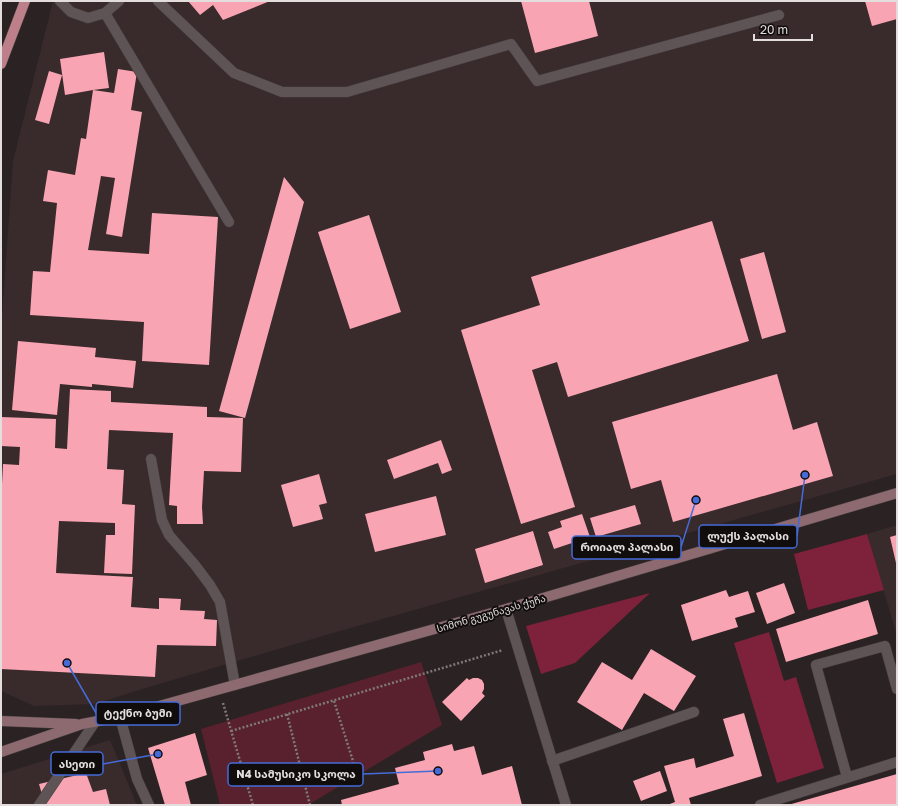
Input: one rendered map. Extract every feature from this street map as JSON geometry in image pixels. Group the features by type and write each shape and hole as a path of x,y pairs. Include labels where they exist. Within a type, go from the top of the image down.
{"main road":[{"path":"1,64 25,1"},
{"name":"სიმონ გუგუნავას ქუჩა","path":"1,721 82,724 120,717 506,609 897,493"},
{"name":"სიმონ გუგუნავას ქუჩა","path":"1,752 82,724"}],"street":[{"path":"60,1 71,12 88,18 105,13 119,1"},
{"path":"158,1 234,74 282,92 347,92 511,44 537,80 779,15"},
{"path":"105,13 229,222"},
{"path":"151,459 162,520 168,535 195,565 210,585 220,602 235,685"},
{"path":"506,609 566,805"},
{"path":"847,777 816,665 885,646 897,688"},
{"path":"552,761 694,712"},
{"path":"120,717 137,779 149,805"},
{"path":"39,805 95,722"},
{"path":"760,805 897,762"}],"path":[{"path":"231,731 518,646"},
{"path":"219,689 253,805"},
{"path":"334,701 360,780"},
{"path":"287,714 310,805"}],"shaded area":[{"path":"53,1 897,1 897,474 333,633 95,704 34,706 1,691 1,330 13,161"},
{"path":"897,525 897,636 867,534"},
{"path":"867,534 884,590 808,610 794,554"},
{"path":"650,593 575,663 541,674 526,626"},
{"path":"769,632 784,681 796,677 824,768 777,783 734,643"},
{"path":"421,662 442,725 308,805 220,805 201,729"},
{"path":"110,740 137,805 1,805 1,774"}],"building":[{"path":"188,1 270,1 223,20 213,5 200,15"},
{"path":"521,1 589,1 598,36 535,53"},
{"path":"865,1 897,1 897,19 872,26"},
{"path":"104,52 109,88 65,95 60,59"},
{"path":"118,69 137,72 131,110 142,112 122,237 106,234 115,178 101,176 88,250 149,254 152,213 218,217 209,365 142,361 144,322 30,315 33,271 50,272 57,203 43,201 48,170 75,175 81,138 86,139 93,90 114,93"},
{"path":"49,71 62,75 49,124 35,120"},
{"path":"284,177 304,202 245,418 219,411"},
{"path":"369,215 401,312 350,329 318,232"},
{"path":"712,221 749,341 568,397 557,362 532,370 575,507 521,524 461,330 540,305 531,277"},
{"path":"764,252 786,332 762,339 740,259"},
{"path":"18,341 96,348 95,357 136,361 133,388 92,384 92,387 60,384 57,415 12,410"},
{"path":"777,374 793,430 817,422 833,476 673,522 661,480 631,489 612,422"},
{"path":"70,389 111,391 111,402 207,407 207,417 243,418 241,472 204,471 202,507 203,524 177,524 177,506 169,505 173,433 109,430 107,469 124,470 122,504 135,505 132,574 104,573 106,535 115,535 115,523 59,521 56,573 133,577 131,607 159,609 159,598 181,599 180,610 205,611 204,619 217,620 216,646 157,645 155,677 1,669 1,505 3,464 19,465 20,447 1,446 1,417 56,419 55,448 67,449"},
{"path":"441,440 452,470 442,474 438,463 394,479 387,460"},
{"path":"319,474 327,503 319,505 323,519 293,527 281,485"},
{"path":"436,496 446,535 375,552 365,514"},
{"path":"635,505 641,524 596,537 590,518"},
{"path":"582,514 590,537 554,549 548,532 562,527 560,521"},
{"path":"533,531 543,565 485,583 475,549"},
{"path":"897,535 897,563 896,563 890,537"},
{"path":"784,583 795,613 767,624 756,593"},
{"path":"726,590 729,597 748,591 755,612 735,618 738,627 692,641 681,605"},
{"path":"868,600 878,634 786,662 776,629"},
{"path":"651,649 696,676 674,711 644,693 622,730 577,702 602,662 632,680"},
{"path":"467,678 469,680 478,678 482,680 484,689 482,693 485,696 461,721 442,702"},
{"path":"744,713 762,776 689,798 691,805 667,805 675,802 664,766 694,758 696,768 734,756 723,719"},
{"path":"195,733 207,775 185,782 191,805 165,805 148,748"},
{"path":"452,744 454,751 474,746 482,775 512,766 522,805 342,805 341,800 399,784 395,768 425,760 423,752"},
{"path":"660,771 667,791 641,801 633,781"},
{"path":"86,773 93,792 106,789 110,805 45,805 39,784"},
{"path":"897,774 897,805 788,805"}],"place":[{"name":"ლუქს პალასი","path":"805,475"},
{"name":"როიალ პალასი","path":"696,500"},
{"name":"ტექნო ბუმი","path":"67,663"},
{"name":"ასეთი","path":"158,754"},
{"name":"N4 სამუსიკო სკოლა","path":"438,771"}]}
